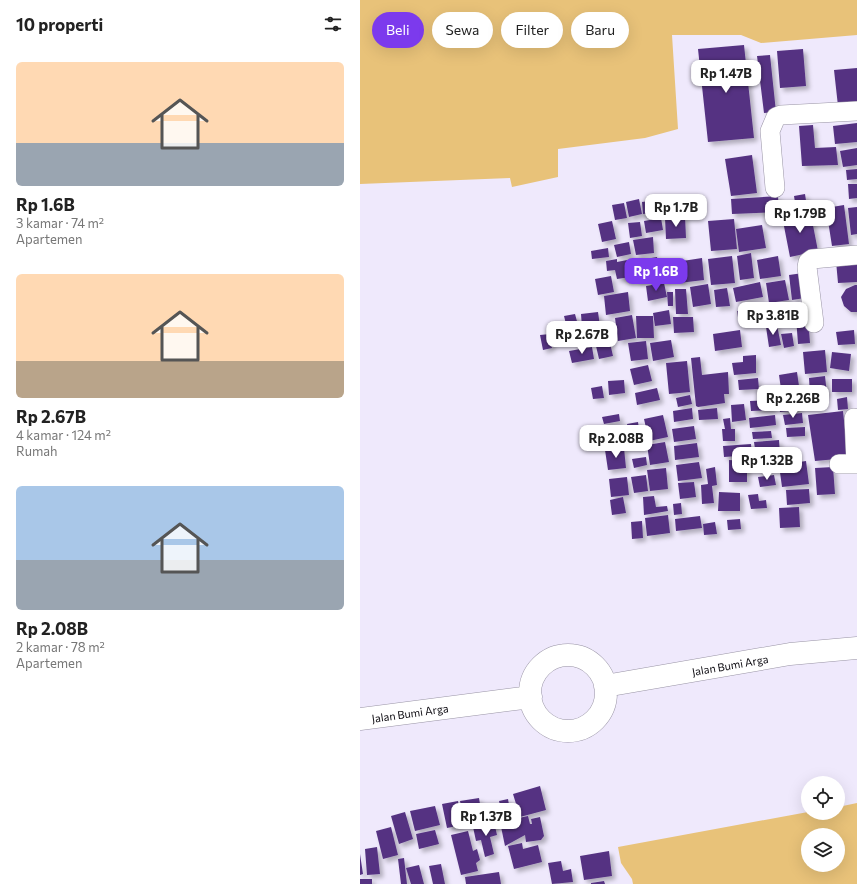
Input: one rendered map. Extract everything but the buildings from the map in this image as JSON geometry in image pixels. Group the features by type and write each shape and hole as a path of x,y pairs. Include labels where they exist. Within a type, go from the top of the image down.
{"street":[{"path":"775,188 770,130 776,117 781,115 857,111"},
{"path":"814,323 807,267 808,262 812,259 857,255"},
{"path":"851,464 854,418"},
{"name":"Jalan Bumi Arga","path":"605,686 790,654 857,648"},
{"path":"564,655 576,656 588,660 597,669 605,686 604,703 599,714 585,726 568,731 545,723 536,714 530,697 531,686 535,674 542,665 552,658 564,655"},
{"name":"Jalan Bumi Arga","path":"360,720 530,697"}],"shaded area":[{"path":"360,0 857,0 857,35 761,43 741,35 672,35 678,129 645,138 558,149 558,177 512,187 510,178 360,184"},
{"path":"857,803 857,884 633,884 632,879 621,863 618,847 801,813 801,820 845,820 845,806"}]}
